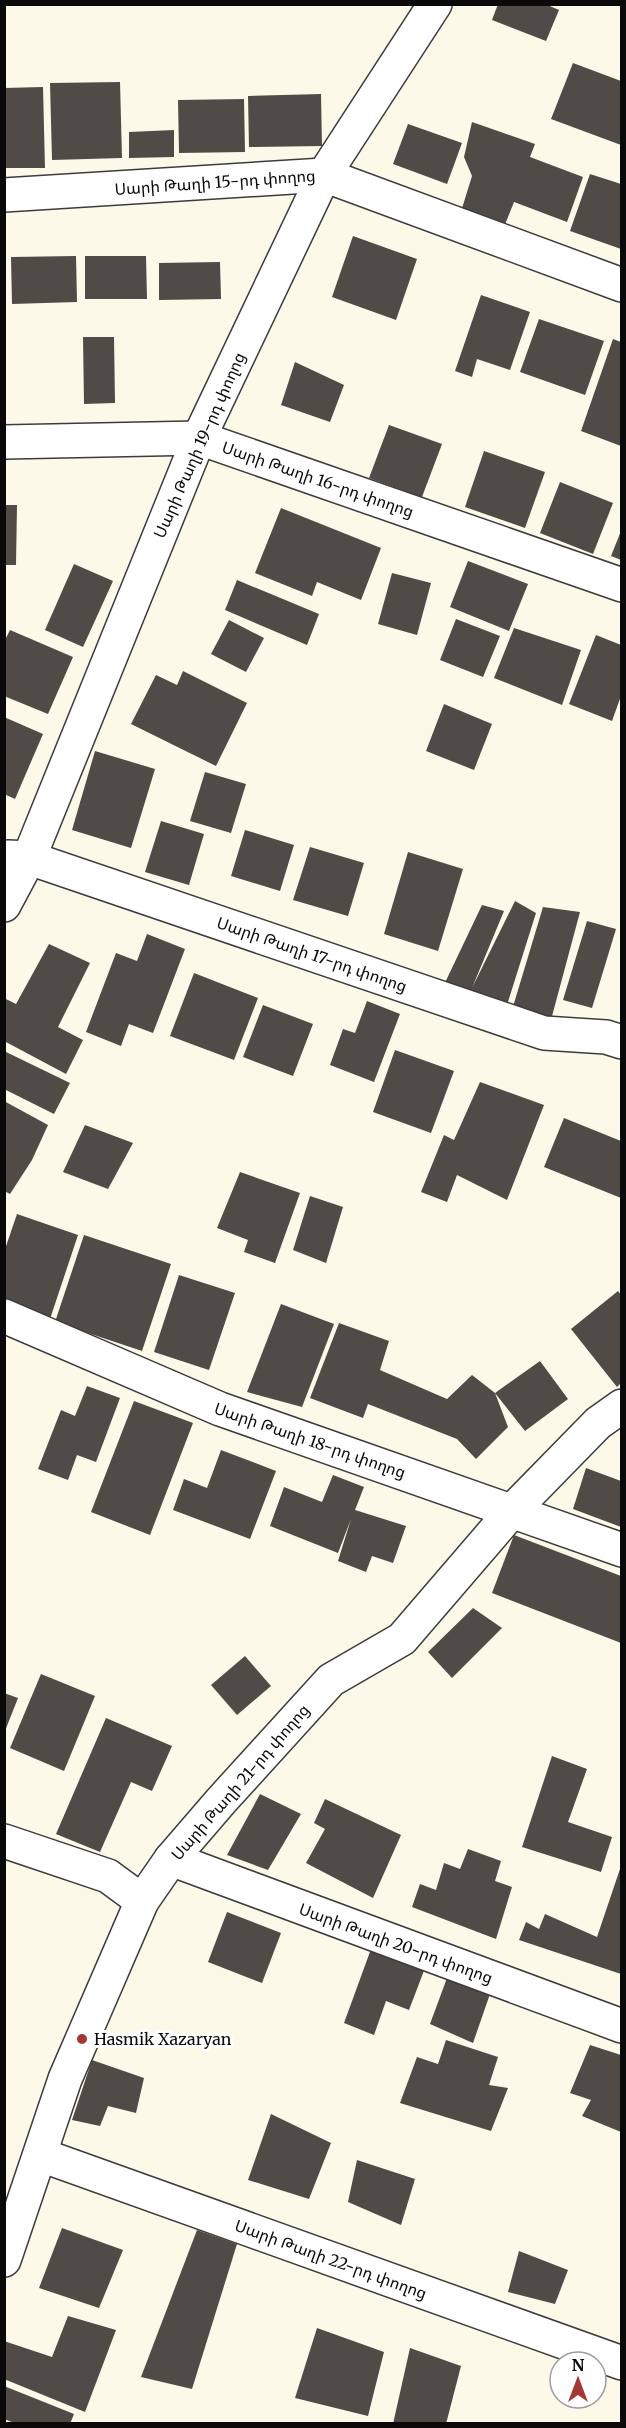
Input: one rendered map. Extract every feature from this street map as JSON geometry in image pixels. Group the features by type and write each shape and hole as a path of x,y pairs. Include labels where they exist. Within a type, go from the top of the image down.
{"street":[{"name":"Սարի Թաղի 19-րդ փողոց","path":"4,905 17,857 199,438 324,175 435,4"},
{"name":"Սարի Թաղի 15-րդ փողոց","path":"4,195 324,175 621,285"},
{"name":"Սարի Թաղի 16-րդ փողոց","path":"4,442 199,438 621,585"},
{"name":"Սարի Թաղի 17-րդ փողոց","path":"17,857 544,1033 606,1037 621,1042"},
{"name":"Սարի Թաղի 18-րդ փողոց","path":"4,1316 220,1409 621,1550"},
{"name":"Սարի Թաղի 21-րդ փողոց","path":"4,2260 65,2079 142,1901 171,1859 331,1680 402,1639 512,1511 598,1423 621,1406"},
{"path":"4,1841 108,1876 142,1901"},
{"name":"Սարի Թաղի 20-րդ փողոց","path":"171,1859 621,2026"},
{"name":"Սարի Թաղի 22-րդ փողոց","path":"41,2154 621,2363"}],"building":[{"path":"498,4 545,4 559,10 546,41 492,20"},
{"path":"573,63 621,81 621,145 551,119"},
{"path":"120,82 122,158 52,160 50,83"},
{"path":"43,87 45,168 4,168 4,88"},
{"path":"321,94 322,146 249,147 248,96"},
{"path":"244,99 245,152 179,153 178,100"},
{"path":"472,122 535,144 530,157 583,177 567,222 514,202 502,232 459,218 472,176 464,157"},
{"path":"408,124 462,143 447,184 393,164"},
{"path":"174,130 174,157 129,158 129,132"},
{"path":"590,174 621,184 621,249 570,231"},
{"path":"353,236 417,259 396,320 332,297"},
{"path":"76,256 77,302 12,304 11,257"},
{"path":"85,256 146,256 147,299 85,299"},
{"path":"220,262 221,299 159,300 159,263"},
{"path":"481,295 530,312 510,370 477,359 472,377 455,371"},
{"path":"539,319 604,341 585,395 520,372"},
{"path":"83,337 114,337 115,403 84,404"},
{"path":"613,339 621,342 621,446 581,431"},
{"path":"295,362 344,385 330,422 281,405"},
{"path":"389,425 442,444 422,497 369,478"},
{"path":"484,451 545,472 525,528 465,507"},
{"path":"560,482 613,503 593,554 540,533"},
{"path":"4,505 17,505 16,565 4,565"},
{"path":"281,508 381,548 361,600 317,582 312,596 255,573"},
{"path":"621,531 621,560 611,556"},
{"path":"468,561 528,584 509,631 450,607"},
{"path":"74,564 113,581 83,647 45,630"},
{"path":"392,573 431,583 417,635 378,624"},
{"path":"237,580 319,614 307,645 225,610"},
{"path":"456,619 500,636 483,677 440,660"},
{"path":"229,620 264,638 246,672 211,654"},
{"path":"514,628 581,650 562,705 494,678"},
{"path":"10,630 73,657 48,714 4,696 4,642"},
{"path":"596,635 621,645 621,696 612,721 569,704"},
{"path":"183,671 247,703 216,766 131,724 156,675 177,685"},
{"path":"444,704 492,724 474,770 426,751"},
{"path":"4,717 43,734 15,799 4,794"},
{"path":"95,751 155,769 131,848 72,830"},
{"path":"205,772 246,784 231,833 190,821"},
{"path":"161,821 204,834 189,885 145,872"},
{"path":"245,830 294,845 280,891 231,876"},
{"path":"310,847 364,863 348,916 293,900"},
{"path":"408,852 463,869 438,951 384,934"},
{"path":"515,901 536,913 507,1005 442,989 482,905 504,911 472,988"},
{"path":"543,907 580,912 551,1020 512,1010"},
{"path":"587,921 616,929 592,1008 563,1000"},
{"path":"147,934 185,949 153,1033 129,1024 121,1046 86,1032 116,953 137,961"},
{"path":"49,944 90,963 58,1027 83,1040 66,1074 4,1041 4,998 16,1004"},
{"path":"194,973 258,998 234,1060 170,1036"},
{"path":"367,1001 400,1014 374,1082 330,1065 343,1029 355,1033"},
{"path":"263,1005 313,1024 293,1076 243,1057"},
{"path":"395,1050 454,1071 431,1133 373,1112"},
{"path":"4,1051 70,1083 54,1114 4,1089"},
{"path":"480,1082 544,1105 507,1200 457,1175 447,1202 421,1192 444,1135 454,1140"},
{"path":"4,1101 48,1125 32,1160 10,1194 4,1191"},
{"path":"564,1118 621,1141 621,1198 544,1167"},
{"path":"85,1125 133,1143 108,1189 63,1172"},
{"path":"240,1172 300,1193 275,1263 244,1252 248,1240 217,1228"},
{"path":"310,1196 343,1207 326,1263 293,1250"},
{"path":"17,1214 78,1235 49,1322 4,1307 4,1252"},
{"path":"84,1235 171,1264 142,1351 55,1322"},
{"path":"179,1275 235,1293 209,1370 154,1352"},
{"path":"618,1291 621,1295 621,1383 617,1387 571,1329"},
{"path":"281,1304 334,1324 302,1407 247,1392"},
{"path":"339,1323 389,1341 380,1370 447,1399 472,1375 495,1393 508,1427 476,1459 457,1439 368,1404 363,1418 310,1398"},
{"path":"540,1361 568,1399 525,1431 495,1393"},
{"path":"87,1386 120,1398 96,1462 77,1455 68,1480 38,1469 61,1410 75,1416"},
{"path":"134,1401 193,1423 150,1535 91,1512"},
{"path":"221,1450 276,1471 250,1539 173,1510 184,1479 207,1488"},
{"path":"586,1468 621,1481 621,1527 573,1509"},
{"path":"333,1475 364,1487 355,1510 406,1526 393,1563 372,1556 366,1572 338,1561 351,1519 338,1553 270,1526 284,1487 322,1502"},
{"path":"514,1535 621,1576 621,1643 492,1593"},
{"path":"473,1608 502,1628 452,1678 428,1652"},
{"path":"245,1656 271,1686 237,1715 211,1685"},
{"path":"41,1674 95,1696 64,1771 10,1748"},
{"path":"4,1693 18,1698 5,1731 4,1731"},
{"path":"106,1718 172,1746 152,1791 131,1782 100,1852 56,1834"},
{"path":"552,1756 587,1769 568,1822 612,1837 601,1872 522,1847"},
{"path":"260,1794 301,1814 268,1870 227,1855"},
{"path":"325,1799 401,1835 373,1898 306,1863 325,1829 314,1823"},
{"path":"468,1849 501,1861 495,1881 512,1887 496,1939 412,1907 420,1884 436,1890 444,1863 460,1869"},
{"path":"621,1866 621,1974 519,1940 526,1922 539,1929 545,1914 597,1937"},
{"path":"227,1912 281,1933 262,1983 208,1962"},
{"path":"371,1949 425,1968 409,2010 386,2001 374,2035 344,2023"},
{"path":"447,1978 490,1994 473,2043 430,2024"},
{"path":"446,2040 498,2057 489,2085 508,2088 491,2131 400,2103 417,2057 438,2064"},
{"path":"590,2045 621,2055 621,2132 582,2116 591,2100 570,2093"},
{"path":"92,2060 144,2078 136,2113 108,2106 100,2126 72,2120"},
{"path":"271,2114 331,2143 309,2199 248,2180"},
{"path":"357,2160 415,2179 401,2225 348,2202"},
{"path":"62,2228 123,2250 99,2308 39,2288"},
{"path":"197,2230 237,2244 192,2389 141,2377"},
{"path":"519,2251 568,2270 555,2304 508,2292"},
{"path":"68,2316 116,2330 85,2412 4,2379 4,2341 52,2357"},
{"path":"317,2328 384,2352 368,2416 295,2398"},
{"path":"410,2348 461,2366 446,2424 393,2424"},
{"path":"4,2386 74,2414 70,2424 17,2424 4,2419"}],"place":[{"name":"Hasmik Xazaryan","path":"82,2039"}]}
